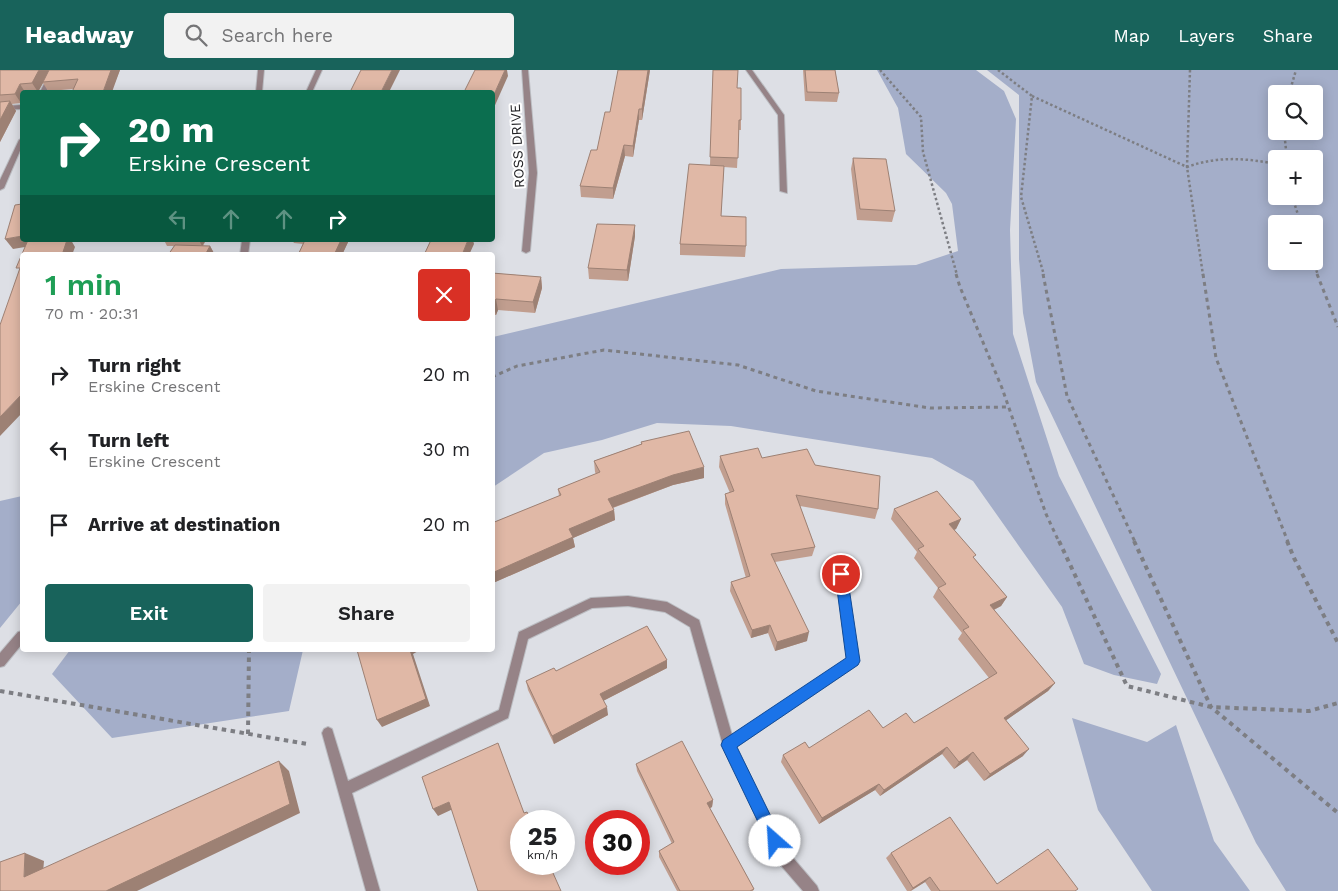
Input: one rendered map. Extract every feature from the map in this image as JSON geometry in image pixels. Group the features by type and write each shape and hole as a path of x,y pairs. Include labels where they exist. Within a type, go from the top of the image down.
{"street":[{"path":"44,90 54,70"},
{"path":"259,90 261,70"},
{"path":"310,90 319,70"},
{"name":"ROSS DRIVE","path":"525,70 533,174 526,251"},
{"path":"749,70 781,115 784,191"},
{"path":"0,108 20,107"},
{"path":"0,188 20,144"},
{"path":"728,745 853,661 841,574"},
{"path":"344,790 504,714 523,636 591,603 628,601 667,607 696,624 728,745 783,857 812,891"},
{"path":"0,662 20,638"},
{"path":"328,733 373,891"}],"path":[{"path":"880,70 921,117 923,152 960,287 1008,407 1046,514 1127,686 1211,707 1309,711 1338,703"},
{"path":"998,70 1032,96 1187,167 1202,160 1222,158 1268,163"},
{"path":"1190,70 1187,167 1216,358 1294,558 1338,644"},
{"path":"1290,85 1296,70"},
{"path":"1032,96 1021,197 1047,287 1066,396 1211,707 1338,813"},
{"path":"1316,270 1338,328"},
{"path":"495,376 517,366 604,350 738,365 816,391 930,408 1008,407"},
{"path":"248,652 248,734"},
{"path":"0,691 333,749"}],"shaded area":[{"path":"877,70 976,70 1004,91 1016,119 1010,230 1013,334 1059,476 1161,674 1157,684 1114,675 1084,664 1062,607 973,481 932,458 731,426 657,423 602,440 544,453 495,486 495,337 781,269 916,265 958,251 952,204 946,193 906,154 898,108"},
{"path":"987,70 1338,70 1338,891 1286,891 1256,843 1036,382 1023,313 1019,259 1019,95"},
{"path":"20,496 20,603 0,628 0,501"},
{"path":"68,652 303,652 289,711 112,738 52,674"},
{"path":"1072,718 1147,742 1176,725 1214,841 1250,891 1152,891 1098,810"}],"building":[{"path":"0,70 39,70 32,83 20,84 15,94 0,95"},
{"path":"49,70 111,70 104,90 73,90 78,79 43,82"},
{"path":"361,70 392,70 382,90 351,90"},
{"path":"475,70 505,70 495,92 495,90 465,90"},
{"path":"618,70 648,70 642,109 639,109 633,146 624,145 613,188 580,186 591,150 597,150 605,112 610,112"},
{"path":"713,70 738,70 737,88 741,88 741,120 739,120 738,158 710,157"},
{"path":"805,70 835,70 839,93 807,92"},
{"path":"10,101 0,120 0,102"},
{"path":"853,158 886,159 895,211 860,209"},
{"path":"689,164 724,166 721,216 746,217 746,246 680,244"},
{"path":"20,204 20,236 5,239 15,205"},
{"path":"597,224 635,225 627,270 588,268"},
{"path":"27,242 66,242 63,252 23,252"},
{"path":"304,242 340,242 335,252 299,252"},
{"path":"430,242 467,242 463,252 425,252"},
{"path":"175,245 210,246 207,252 170,252"},
{"path":"20,259 20,268 16,268"},
{"path":"20,268 20,396 0,417 0,325"},
{"path":"495,273 541,277 533,302 496,299 495,301"},
{"path":"689,431 704,467 673,475 608,499 614,510 569,529 573,537 495,572 495,522 561,495 558,489 600,472 594,461 642,444 641,442"},
{"path":"758,448 762,458 807,449 815,465 880,476 878,509 796,495 815,547 771,554 809,632 777,642 770,625 752,630 731,582 750,576 725,494 734,491 720,456"},
{"path":"937,491 961,519 949,524 976,555 973,557 1007,597 990,605 1055,683 1004,718 1029,749 990,774 973,752 959,762 947,747 884,790 879,784 822,818 783,755 805,742 809,748 869,710 883,728 906,713 914,723 997,673 963,630 969,627 938,588 946,584 918,549 924,546 894,509"},
{"path":"647,626 667,660 600,694 607,707 552,736 526,681 554,668 556,671"},
{"path":"358,652 411,652 426,699 377,720"},
{"path":"682,741 713,800 707,803 754,889 750,891 680,891 659,851 674,842 636,764"},
{"path":"498,743 523,810 510,810 510,875 554,875 561,891 478,891 449,802 433,809 422,777"},
{"path":"279,761 290,804 106,891 0,891 0,862 25,853 24,877"},
{"path":"950,817 997,884 1048,849 1078,889 1075,891 940,891 930,877 913,888 891,853"}],"route":[{"path":"775,841 728,745 853,661 841,574"}]}
